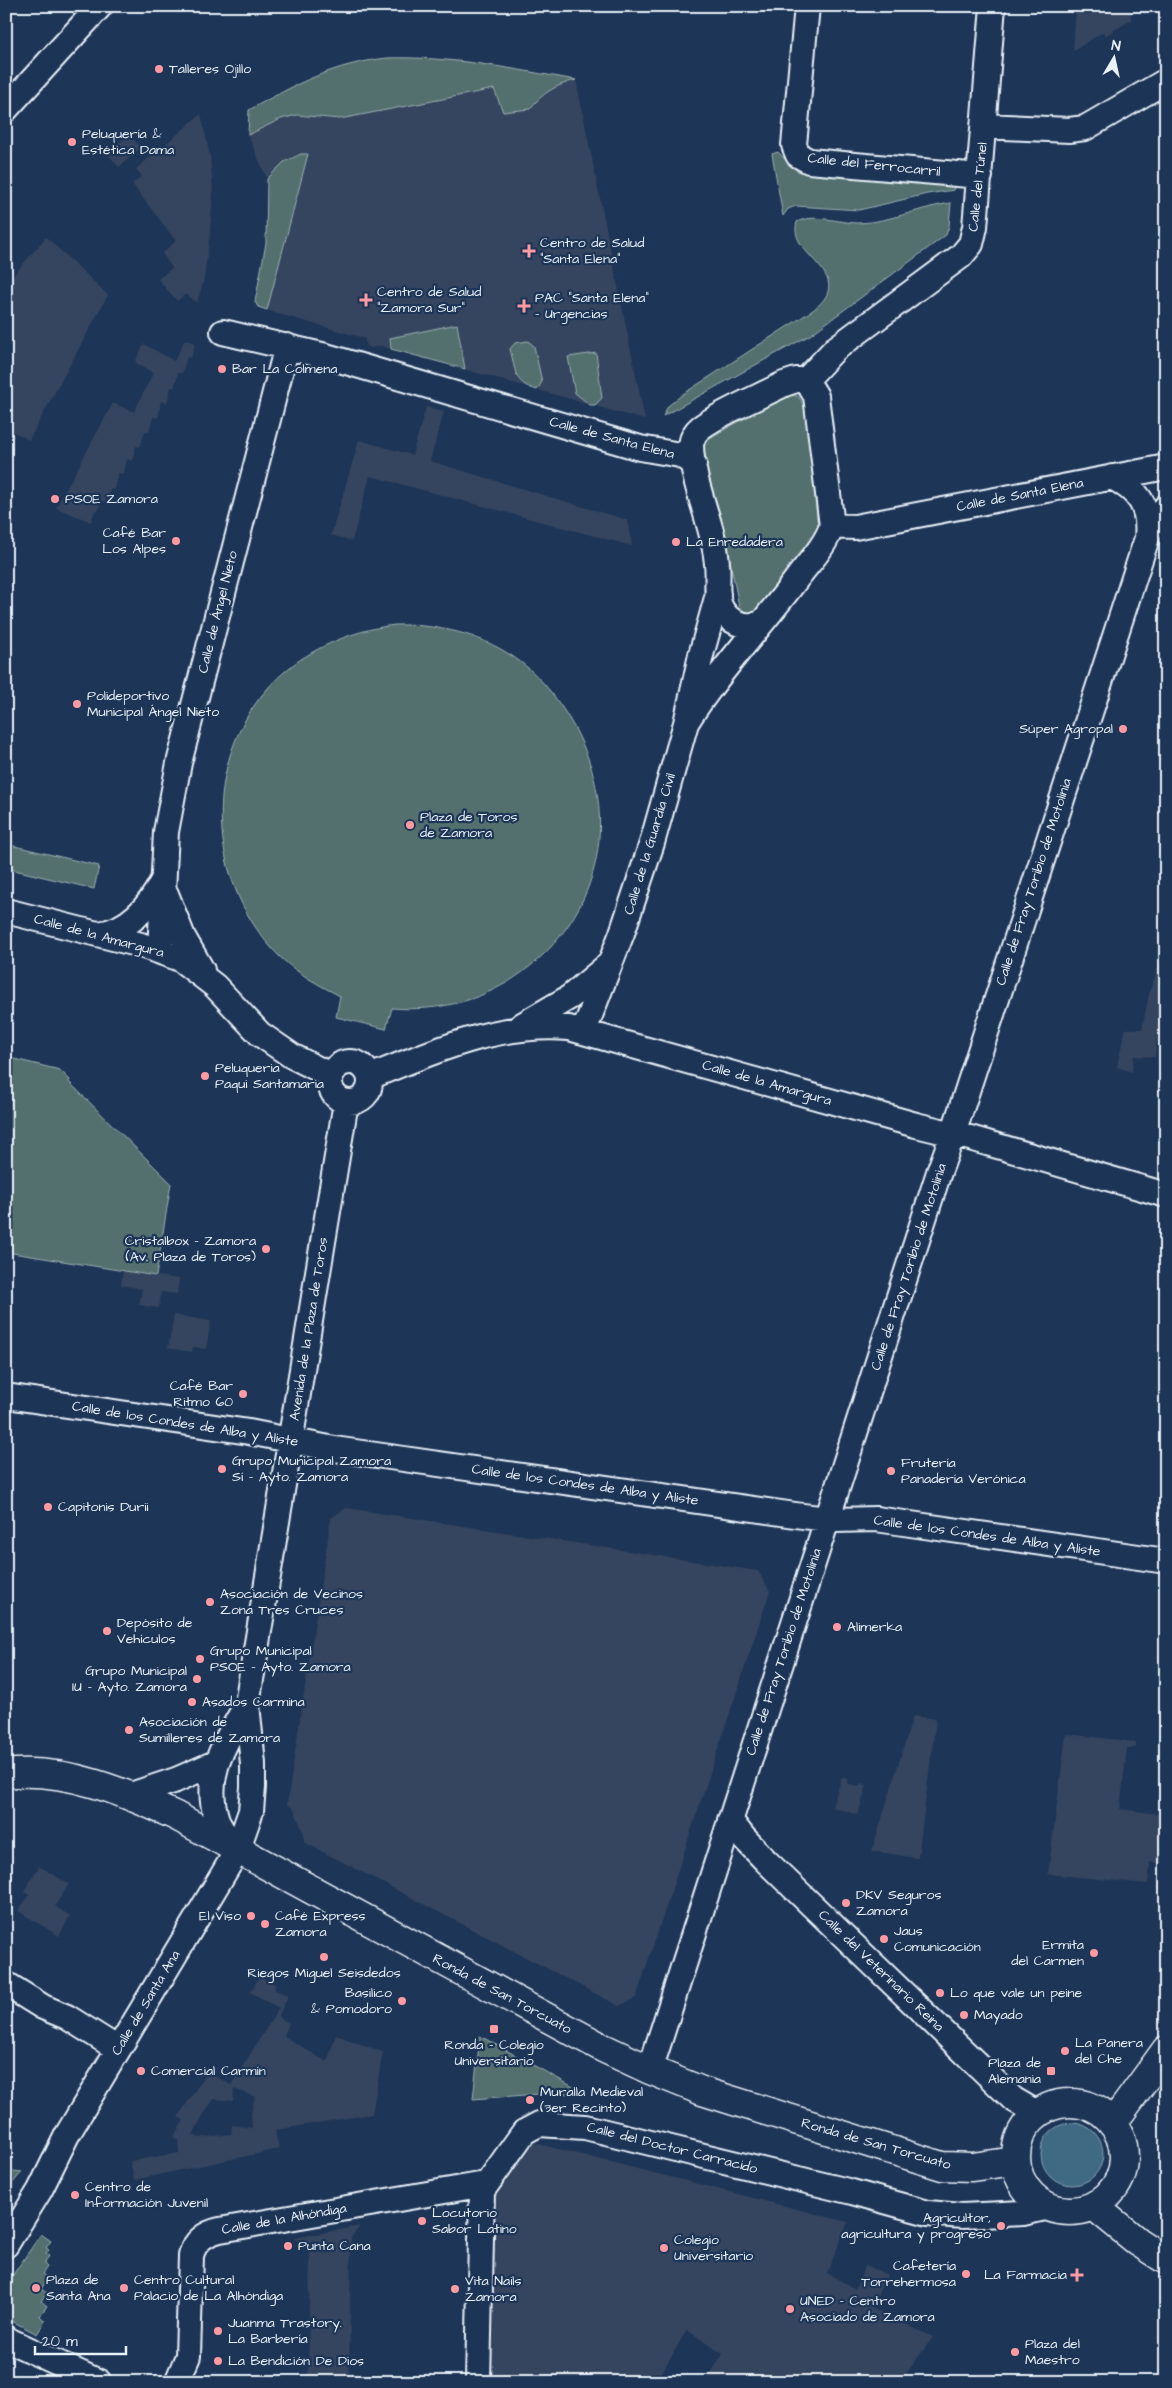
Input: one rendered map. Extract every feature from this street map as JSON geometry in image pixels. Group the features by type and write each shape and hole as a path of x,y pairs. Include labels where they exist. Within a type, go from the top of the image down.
{"main road":[{"name":"Ronda de San Torcuato","path":"6,1774 39,1774 68,1778 97,1784 131,1795 176,1816 237,1851 603,2048 650,2070 711,2094 936,2164 965,2168 1015,2161"},
{"path":"1113,2123 1166,2050"},
{"path":"1059,2104 1078,2104 1097,2110 1113,2123 1122,2142 1124,2153 1123,2174 1112,2195 1095,2207 1086,2210 1069,2211 1049,2206 1036,2198 1024,2185 1015,2161 1016,2147 1019,2134 1040,2111 1059,2104"},
{"path":"1095,2207 1138,2242 1166,2260"}],"street":[{"path":"6,109 100,6"},
{"name":"Calle del Ferrocarril","path":"807,6 794,145 798,155 809,161 980,176"},
{"name":"Calle del Túnel","path":"806,380 835,349 961,256 971,244 980,176 993,6"},
{"path":"984,126 1069,130 1085,128 1166,81"},
{"name":"Calle de Santa Elena","path":"224,332 287,346 640,448 680,455 694,464"},
{"name":"Calle de Ángel Nieto","path":"160,951 166,832 179,763 287,346"},
{"name":"Calle de Santa Elena","path":"694,464 690,445 700,428 784,384 796,380 806,380"},
{"path":"806,380 816,396 832,526"},
{"name":"Calle de la Guardia Civil","path":"694,464 717,558 720,606 733,622 742,626 751,627 761,623"},
{"name":"Calle de Santa Elena","path":"832,526 855,526 1166,467"},
{"name":"Calle de Fray Toribio de Motolinia","path":"650,2070 938,1172 953,1134 1146,538 1148,523 1138,494 1126,484 1112,477"},
{"path":"1146,538 1166,507"},
{"name":"Calle de la Guardia Civil","path":"686,723 723,670 827,539 832,526"},
{"name":"Calle de la Guardia Civil","path":"584,1031 640,879 686,723 704,642 718,594"},
{"path":"98,934 110,933 129,923 152,897 163,880"},
{"name":"Calle de Ángel Nieto","path":"163,880 169,902 187,946 201,970 215,986"},
{"name":"Calle de la Amargura","path":"6,911 160,951 180,959 215,986 260,1034 292,1056 330,1075"},
{"name":"Calle de la Guardia Civil","path":"511,1030 560,1004 592,981 610,964"},
{"name":"Calle de la Amargura","path":"370,1077 445,1048 511,1030 538,1026 584,1031 1166,1195"},
{"path":"351,1061 363,1066 370,1077 370,1084 365,1096 360,1100 346,1102 334,1095 330,1089 330,1075 338,1065 351,1061"},
{"name":"Avenida de la Plaza de Toros","path":"237,1851 251,1811 253,1788 253,1764 247,1704 292,1441 346,1102"},
{"name":"Calle de los Condes de Alba y Aliste","path":"6,1396 249,1432 334,1449 827,1519 876,1519 1166,1561"},
{"name":"Avenida de la Plaza de Toros","path":"237,1851 217,1822 212,1796 215,1763 247,1704"},
{"path":"131,1795 176,1780 215,1763"},
{"name":"Calle del Veterinario Reina","path":"730,1820 766,1861 1013,2100 1030,2109 1040,2111"},
{"name":"Calle de Santa Ana","path":"6,2245 32,2204 56,2155 118,2049 237,1851"},
{"path":"6,1984 43,2007 65,2016 118,2049"},
{"name":"Calle del Doctor Carracido","path":"478,2382 480,2213 482,2191 485,2184 528,2129 539,2124 585,2127 852,2192 928,2213 952,2216 1022,2213 1049,2206"},
{"name":"Calle de la Alhóndiga","path":"178,2382 188,2356 191,2256 196,2244 204,2236 220,2230 485,2184"},
{"path":"6,2339 99,2382"}],"shaded area":[{"path":"1076,6 1131,6 1131,20 1105,36 1103,32 1073,51"},
{"path":"387,58 467,61 576,80 645,420 381,346 371,348 367,346 364,338 275,313 255,304 265,251 267,179 248,135 249,110 294,85 325,72 354,63"},
{"path":"201,114 210,156 213,190 204,279 197,303 186,294 177,301 158,279 172,268 162,253 176,241 132,184 142,176 136,169"},
{"path":"129,134 141,148 119,167 107,153"},
{"path":"46,237 108,295 29,440 6,428 6,284"},
{"path":"185,340 195,343 191,358 187,357 182,373 178,373 174,388 171,387 167,403 161,401 158,418 153,417 149,432 145,431 140,447 136,446 132,461 127,459 124,474 118,473 114,490 110,489 106,502 101,501 98,511 95,510 91,522 56,508 113,403 134,412 153,373 135,362 144,344 174,361"},
{"path":"426,407 444,412 430,461 627,520 632,546 370,476 352,541 331,535 359,440 412,455"},
{"path":"1166,948 1166,1035 1157,1034 1155,1057 1134,1056 1132,1072 1117,1067 1125,1029 1142,1029 1150,989"},
{"path":"123,1271 179,1279 177,1294 161,1292 159,1308 139,1305 142,1289 121,1285"},
{"path":"174,1315 211,1321 206,1349 193,1347 192,1352 168,1348"},
{"path":"346,1508 758,1571 770,1591 636,1998 619,2006 304,1842 304,1834 294,1809 287,1804 331,1518"},
{"path":"913,1716 936,1719 918,1858 872,1851"},
{"path":"1066,1734 1136,1742 1136,1748 1127,1748 1120,1809 1166,1815 1166,1864 1150,1862 1148,1884 1048,1874"},
{"path":"842,1777 848,1779 847,1783 859,1787 860,1783 867,1785 858,1815 832,1807"},
{"path":"39,1866 69,1884 55,1906 70,1916 59,1936 18,1911 29,1895 24,1892"},
{"path":"260,1977 276,1985 274,1989 288,1996 278,2017 289,2023 284,2036 327,2062 336,2035 383,2052 372,2114 275,2130 279,2149 134,2180 130,2161 179,2153 178,2139 173,2138 184,2120 178,2117 207,2072 231,2085 279,2008 250,1992","holes":["234,2089 255,2097 251,2113 252,2128 232,2125 231,2134 199,2138 193,2135 214,2099 233,2101"]},
{"path":"1066,2123 1078,2123 1094,2132 1101,2142 1103,2154 1101,2166 1094,2176 1078,2185 1066,2185 1055,2180 1046,2171 1041,2160 1041,2148 1046,2137 1055,2128"},
{"name":"Colegio Universitario","path":"527,2141 848,2222 827,2273 855,2289 866,2265 887,2275 871,2308 933,2337 900,2382 705,2382 723,2354 687,2330 656,2382 490,2382 491,2199"},
{"path":"360,2226 351,2238 349,2382 308,2382 310,2251 294,2238"}],"green space":[{"path":"387,58 458,61 576,80 550,90 539,98 530,109 503,112 494,89 340,119 297,115 281,119 248,135 249,110 315,76 349,65"},
{"path":"778,152 797,171 954,185 954,190 927,194 859,210 796,206 788,209 783,216 772,154"},
{"path":"301,154 308,154 267,310 258,307 255,302 266,243 267,179 284,162"},
{"path":"951,203 949,226 946,235 810,335 663,416 668,406 683,394 813,310 825,297 829,286 826,275 801,245 796,234 797,222 803,219 819,218 850,223 868,222"},
{"path":"457,324 465,369 391,349 390,338"},
{"path":"528,341 534,346 542,382 537,390 519,380 510,349 515,343"},
{"path":"596,353 602,398 595,405 590,405 575,393 568,357"},
{"path":"785,395 798,396 805,407 818,527 812,541 755,612 748,615 739,606 728,551 702,454 703,442"},
{"name":"Plaza de Toros de Zamora","path":"395,625 423,626 465,634 492,644 530,669 557,700 582,743 594,778 599,813 598,849 590,883 575,915 553,945 524,971 494,990 478,997 444,1006 410,1009 392,1008 386,1029 336,1017 340,996 294,969 280,957 253,924 235,887 224,848 221,807 227,767 241,728 263,694 294,664 329,643 369,630"},
{"path":"6,844 99,866 94,889 6,868"},
{"path":"6,1057 60,1070 70,1080 69,1082 171,1183 156,1276 6,1252"},
{"path":"480,2036 575,2088 575,2094 552,2093 473,2099"},
{"path":"6,2170 22,2172 6,2191"},
{"path":"41,2234 51,2241 46,2248 49,2250 46,2254 49,2256 44,2264 47,2267 42,2274 48,2278 41,2289 47,2293 41,2301 47,2306 40,2316 45,2321 37,2334 6,2318 6,2285"}],"place":[{"name":"Talleres Ojillo","path":"159,69"},
{"name":"Peluquería & Estética Dama","path":"72,142"},
{"name":"Centro de Salud \"Santa Elena\"","path":"529,251"},
{"name":"Centro de Salud \"Zamora Sur\"","path":"366,300"},
{"name":"PAC \"Santa Elena\" - Urgencias","path":"524,306"},
{"name":"Bar La Colmena","path":"222,369"},
{"name":"PSOE Zamora","path":"55,499"},
{"name":"Café Bar Los Alpes","path":"176,541"},
{"name":"La Enredadera","path":"676,542"},
{"name":"Polideportivo Municipal Ángel Nieto","path":"77,704"},
{"name":"Súper Agropal","path":"1123,729"},
{"name":"Plaza de Toros de Zamora","path":"410,825"},
{"name":"Peluqueria Paqui Santamaria","path":"205,1076"},
{"name":"Cristalbox - Zamora (Av. Plaza de Toros)","path":"266,1249"},
{"name":"Café Bar Ritmo 60","path":"243,1394"},
{"name":"Grupo Municipal Zamora Sí - Ayto. Zamora","path":"222,1469"},
{"name":"Frutería Panadería Verónica","path":"891,1471"},
{"name":"Capitonis Durii","path":"48,1507"},
{"name":"Asociación de Vecinos Zona Tres Cruces","path":"210,1602"},
{"name":"Alimerka","path":"837,1627"},
{"name":"Depósito de Vehículos","path":"107,1631"},
{"name":"Grupo Municipal PSOE - Ayto. Zamora","path":"200,1659"},
{"name":"Grupo Municipal IU - Ayto. Zamora","path":"197,1679"},
{"name":"Asados Carmina","path":"192,1702"},
{"name":"Asociación de Sumilleres de Zamora","path":"129,1730"},
{"name":"DKV Seguros Zamora","path":"846,1903"},
{"name":"El Viso","path":"251,1916"},
{"name":"Café Express Zamora","path":"265,1924"},
{"name":"Jaus Comunicación","path":"884,1939"},
{"name":"Ermita del Carmen","path":"1094,1953"},
{"name":"Riegos Miguel Seisdedos","path":"324,1957"},
{"name":"Lo que vale un peine","path":"940,1993"},
{"name":"Basilico & Pomodoro","path":"402,2001"},
{"name":"Mayado","path":"964,2015"},
{"name":"Ronda - Colegio Universitario","path":"494,2029"},
{"name":"La Panera del Che","path":"1065,2051"},
{"name":"Comercial Carmín","path":"141,2071"},
{"name":"Plaza de Alemania","path":"1051,2071"},
{"name":"Muralla Medieval (3er Recinto)","path":"530,2100"},
{"name":"Centro de Información Juvenil","path":"75,2195"},
{"name":"Locutorio Sabor Latino","path":"422,2221"},
{"name":"Agricultor, agricultura y progreso","path":"1001,2226"},
{"name":"Punta Cana","path":"288,2246"},
{"name":"Colegio Universitario","path":"664,2248"},
{"name":"Cafetería Torrehermosa","path":"966,2274"},
{"name":"La Farmacia","path":"1077,2275"},
{"name":"Plaza de Santa Ana","path":"36,2288"},
{"name":"Centro Cultural Palacio de La Alhóndiga","path":"124,2288"},
{"name":"Vita Nails Zamora","path":"455,2289"},
{"name":"UNED - Centro Asociado de Zamora","path":"790,2309"},
{"name":"Juanma Trastory. La Barbería","path":"218,2331"},
{"name":"Plaza del Maestro","path":"1015,2352"},
{"name":"La Bendición De Dios","path":"218,2361"}]}
